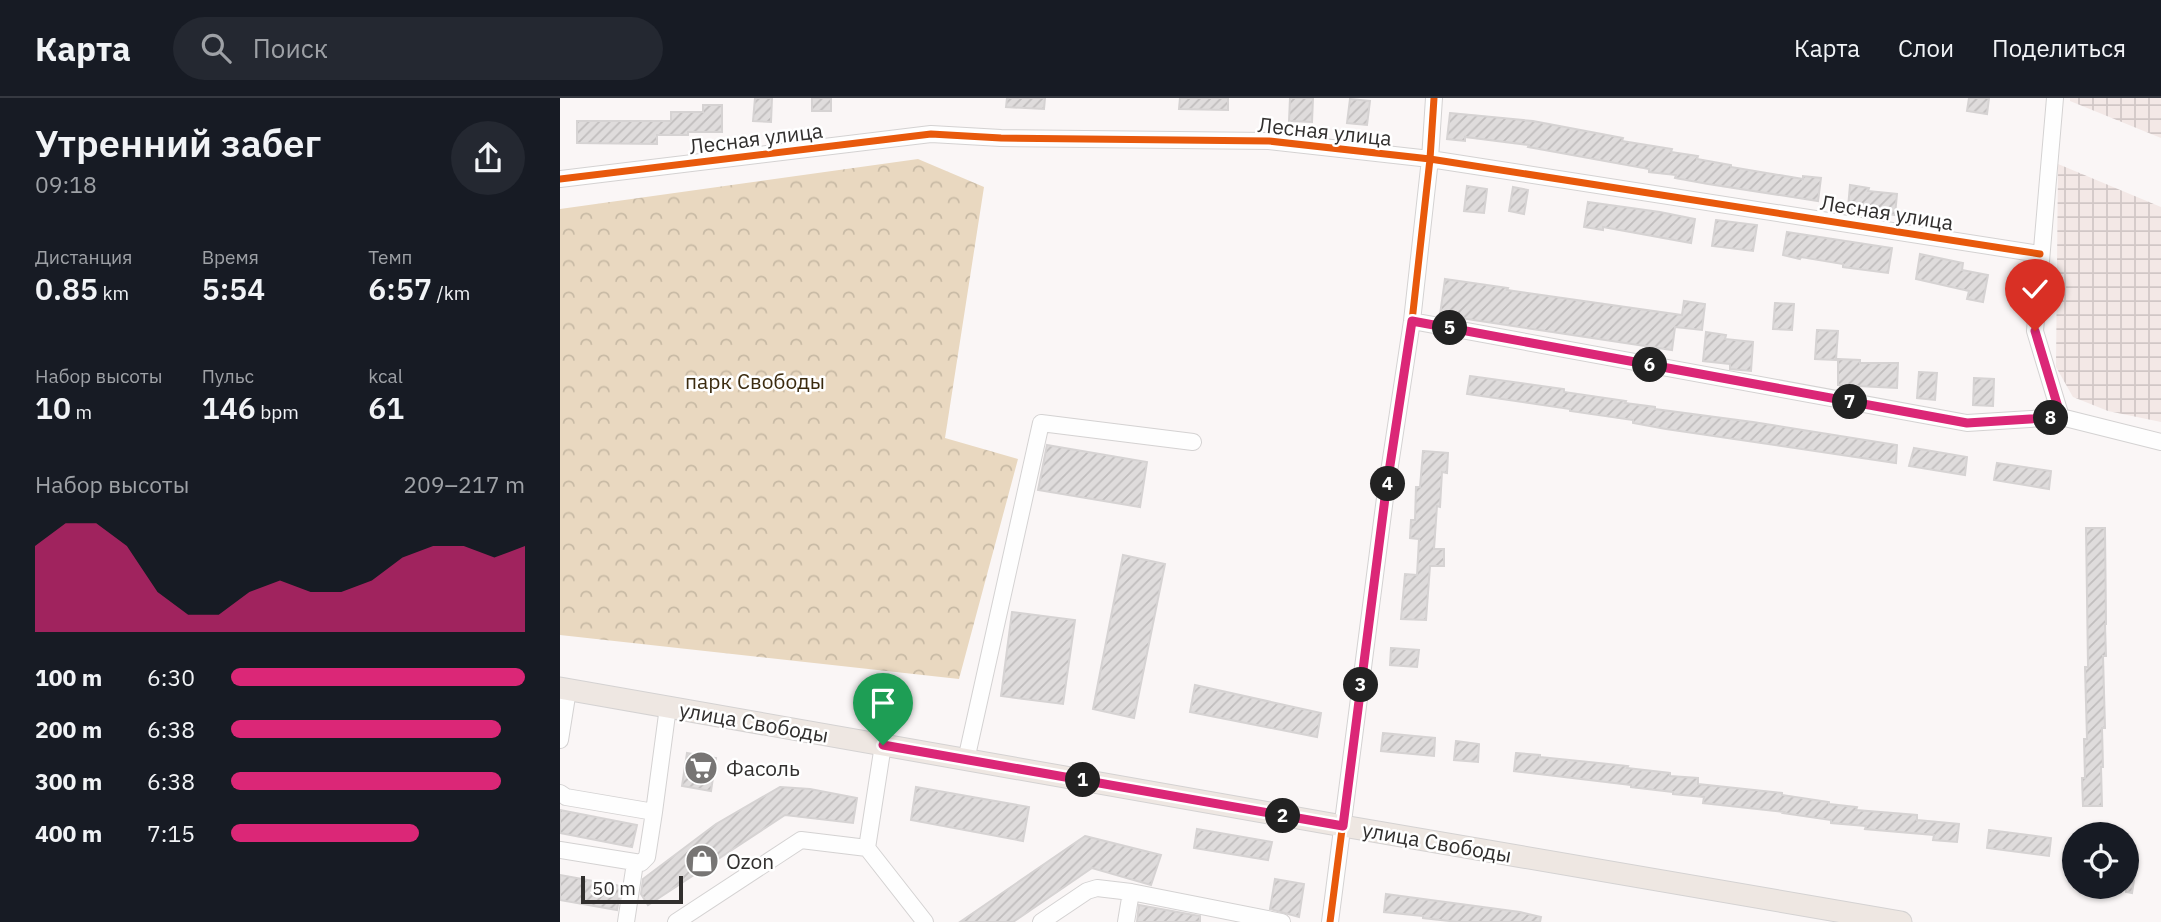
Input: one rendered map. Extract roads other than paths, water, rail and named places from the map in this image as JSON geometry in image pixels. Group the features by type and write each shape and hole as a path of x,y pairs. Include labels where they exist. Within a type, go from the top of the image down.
{"main road":[{"name":"улица Свободы","path":"564,689 1900,922"}],"street":[{"path":"1330,922 1385,498 1412,321 1434,98"},
{"path":"2055,98 2035,331 2061,417"},
{"name":"Лесная улица","path":"560,179 931,134 1001,138 1269,141 1430,159 2040,254"},
{"path":"1412,321 1967,423 2061,417 2161,442"},
{"path":"967,760 1041,424 1193,442"},
{"path":"560,740 564,689"},
{"path":"560,850 635,863 641,863 647,857 668,707"},
{"path":"867,848 883,745"},
{"path":"560,793 566,797 654,812"},
{"path":"676,922 801,840 867,848 925,922"},
{"path":"626,922 635,863"},
{"path":"1041,922 1087,891 1105,889 1282,922"},
{"path":"1126,922 1132,892"}],"place":[{"name":"Фасоль","path":"701,768"},
{"name":"Ozon","path":"702,861"}],"park label":[{"name":"парк Свободы","path":"755,381"}]}
